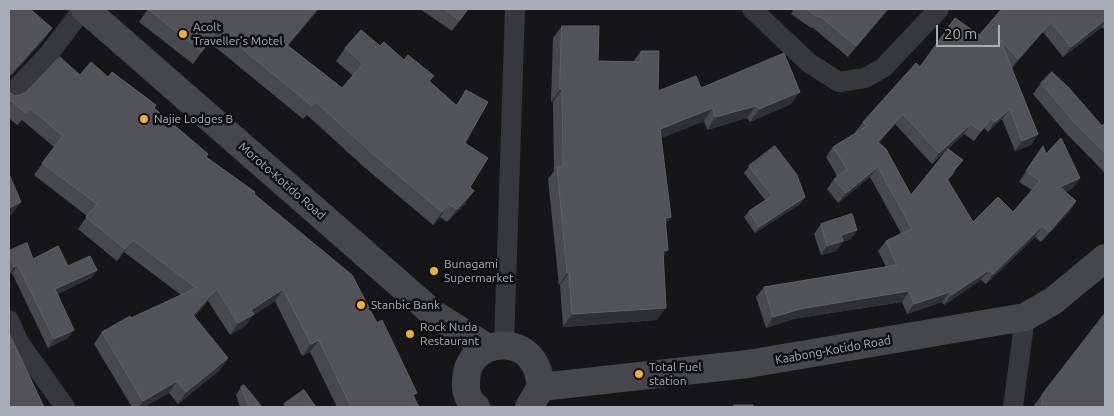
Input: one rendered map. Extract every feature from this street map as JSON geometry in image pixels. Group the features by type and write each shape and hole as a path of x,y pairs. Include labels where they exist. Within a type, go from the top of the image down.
{"main road":[{"name":"Moroto-Kotido Road","path":"84,9 434,314 496,346 520,349 533,360 539,375 535,397"},
{"name":"Kaabong-Kotido Road","path":"535,397 748,364 1025,317 1053,301 1105,258"},
{"name":"Moroto-Kotido Road","path":"434,314 466,372"},
{"path":"476,407 472,404 466,389 466,372 474,358 496,346"}],"street":[{"path":"9,96 47,56 84,9"},
{"path":"496,346 515,9"},
{"path":"752,9 809,63 839,82 865,78 884,68 939,9"},
{"path":"1013,407 1025,317"},
{"path":"9,320 18,341 65,407"}],"building":[{"path":"9,9 30,9 52,28 9,76"},
{"path":"148,9 317,9 287,45 342,88 363,64 345,48 361,30 380,46 384,42 404,60 408,55 434,76 429,81 457,106 466,90 488,102 465,143 488,158 470,187 474,191 457,209 449,204 442,212 373,154 316,102 312,106 218,29 202,51"},
{"path":"445,9 468,9 460,20"},
{"path":"807,9 887,9 856,46 820,16 818,17"},
{"path":"1002,9 1105,9 1105,20 1071,47 1051,22 1018,59 1000,39 1038,134 1022,141 1010,109 995,122 991,118 981,131 971,124 939,153 903,114 878,142 886,149 911,195 948,149 963,160 947,179 973,222 998,197 1013,212 1040,181 1026,171 1043,146 1046,154 1061,138 1080,178 1060,187 1076,201 1049,232 1042,226 993,274 989,270 951,295 950,292 914,304 909,291 800,309 773,317 764,287 897,265 886,241 912,229 878,167 846,193 834,179 847,169 833,147 867,126 863,122 916,63 920,67 955,18 979,35"},
{"path":"562,26 599,26 598,61 641,62 641,51 659,51 658,91 696,76 701,88 784,53 800,92 759,109 756,106 715,117 713,108 660,129 671,217 665,218 668,250 663,251 666,308 572,314 557,167 563,166 562,89 560,89"},
{"path":"60,57 80,75 91,62 108,77 112,72 156,105 154,108 208,154 206,157 255,192 254,194 352,275 377,323 382,320 417,393 413,395 419,407 351,407 319,340 311,344 283,289 251,310 254,314 238,323 217,289 193,315 228,358 186,392 177,381 143,401 102,332 130,316 131,318 196,288 133,240 125,249 86,217 97,204 42,163 63,136 30,108 26,113 9,99 9,92 15,96 26,92"},
{"path":"1052,72 1069,88 1102,126 1105,123 1105,153 1074,122 1041,83"},
{"path":"775,146 797,175 805,197 759,227 749,211 772,196 749,166"},
{"path":"9,174 21,202 9,208"},
{"path":"852,214 857,230 841,235 843,241 827,246 821,224"},
{"path":"27,243 33,259 58,246 68,266 90,256 97,270 55,289 74,330 54,339 18,265 14,267 9,253 9,251"},
{"path":"1104,315 1105,407 1042,407 1042,395"},
{"path":"9,333 44,407 9,407"},
{"path":"244,385 262,407 249,407 241,387"},
{"path":"304,390 316,407 286,407 284,404"},
{"path":"734,405 753,405 753,407 734,407"}],"place":[{"name":"Acolt Traveller's Motel","path":"183,34"},
{"name":"Najie Lodges B","path":"144,119"},
{"name":"Bunagami Supermarket","path":"434,271"},
{"name":"Stanbic Bank","path":"361,305"},
{"name":"Rock Nuda Restaurant","path":"410,334"},
{"name":"Total Fuel station","path":"639,374"}]}
